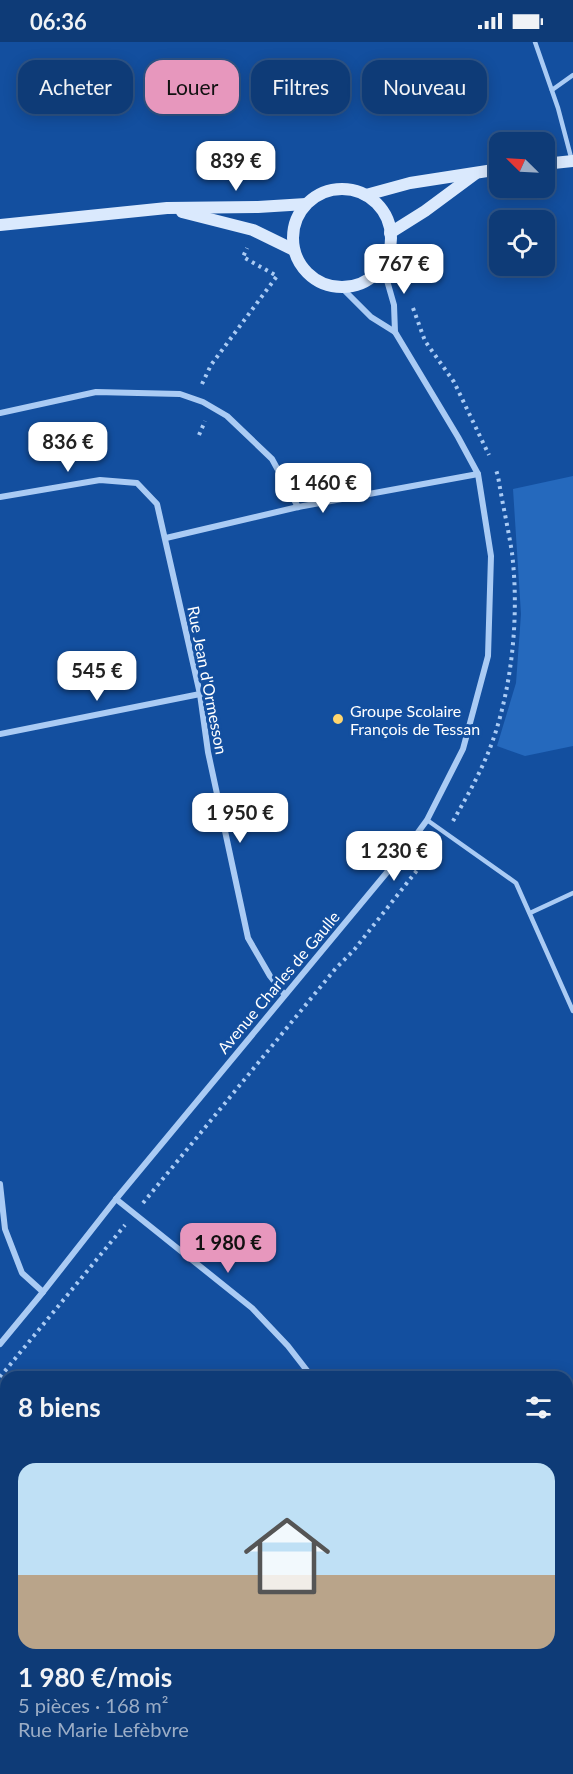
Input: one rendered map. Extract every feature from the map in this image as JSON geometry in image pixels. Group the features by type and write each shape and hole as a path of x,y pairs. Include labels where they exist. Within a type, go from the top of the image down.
{"street":[{"path":"555,163 572,161"},
{"path":"366,195 410,183 489,171"},
{"path":"390,233 425,212 476,173"},
{"path":"335,189 351,190 366,195 378,205 387,218 390,246 385,260 377,271 354,285 328,285 316,280 299,262 294,250 292,238 299,214 306,204 320,194 335,189"},
{"path":"0,225 166,208 306,204"},
{"path":"166,208 254,230 294,250"},
{"name":"Avenue Charles de Gaulle","path":"385,260 386,277 394,305 395,333"},
{"name":"Avenue Charles de Gaulle","path":"0,1344 116,1199 284,994 353,914 428,820 463,748 488,656 491,556 478,474 395,333 371,318 340,286"},
{"path":"0,413 96,392 180,394 202,402 227,416 272,459 298,507"},
{"path":"166,538 298,507 478,474"},
{"name":"Rue Jean d'Ormesson","path":"0,497 100,480 137,483 157,504 200,694 208,752 248,938 270,976 284,994"},
{"path":"0,734 200,694"},
{"path":"0,1184 5,1229 22,1273 43,1292"},
{"path":"116,1199 252,1308 288,1346 307,1371"}],"lane":[{"path":"535,42 552,90 572,161"},
{"path":"552,90 573,75"},
{"path":"428,820 516,883 573,1011"},
{"path":"530,913 573,893"}],"path":[{"path":"199,435 206,418 201,387 211,365 277,276 243,257 254,230"},
{"path":"5,1371 342,961 354,950 446,833 467,797 494,735 510,669 514,601 512,554 498,476 454,382 425,341 410,300 394,305"}],"shaded area":[{"path":"573,476 573,746 525,756 497,746 516,683 521,614 513,489"}],"place":[{"name":"Groupe Scolaire François de Tessan","path":"338,719"}]}
